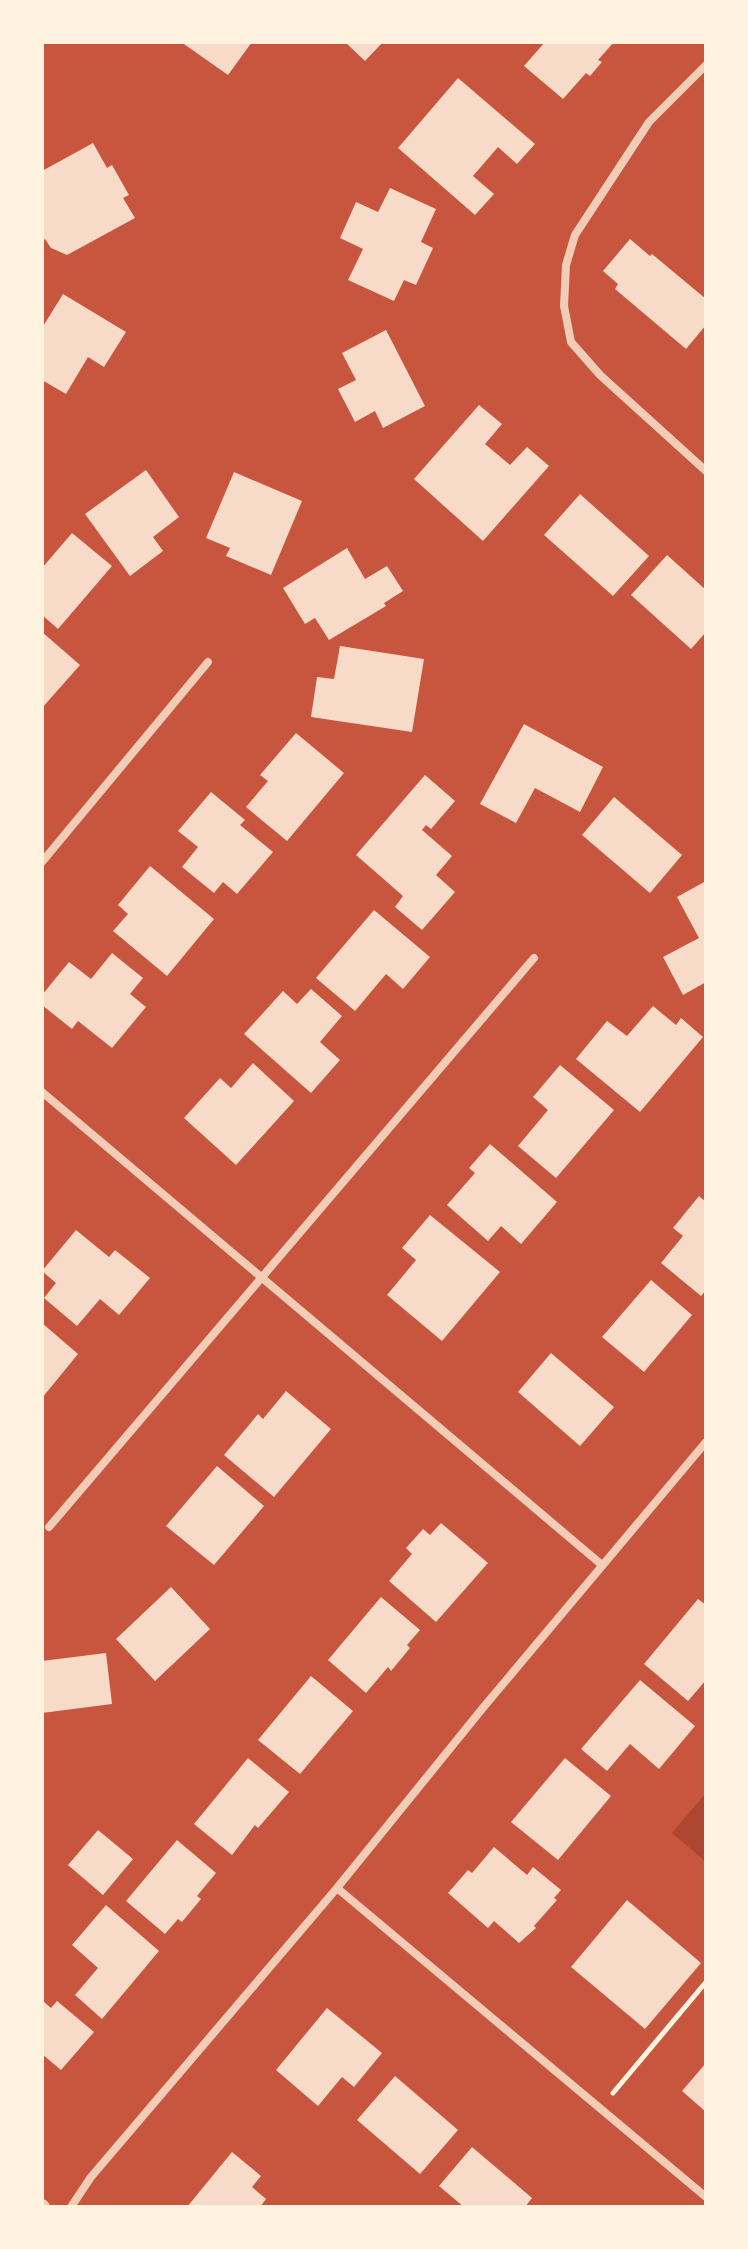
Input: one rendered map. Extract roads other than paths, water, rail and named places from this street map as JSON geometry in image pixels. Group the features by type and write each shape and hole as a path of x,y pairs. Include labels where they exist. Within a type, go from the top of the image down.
{"street":[{"path":"706,65 649,122 575,235 566,265 564,306 571,342 600,375 706,471"},
{"path":"42,862 208,662"},
{"path":"49,1527 534,958"},
{"path":"42,1092 602,1565"},
{"path":"71,2207 91,2177 337,1888 706,1442"},
{"path":"337,1888 706,2197"}]}
